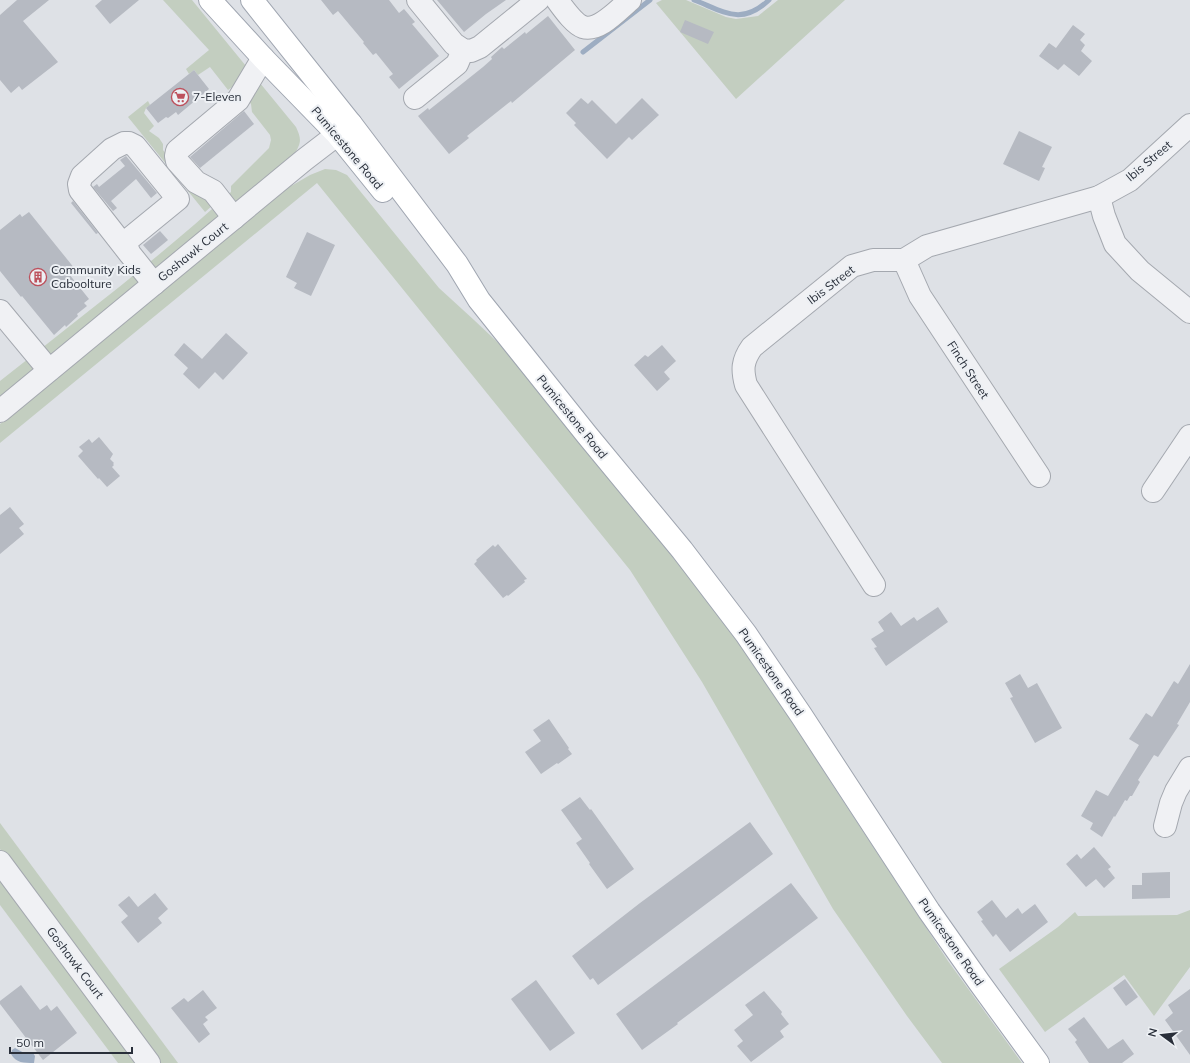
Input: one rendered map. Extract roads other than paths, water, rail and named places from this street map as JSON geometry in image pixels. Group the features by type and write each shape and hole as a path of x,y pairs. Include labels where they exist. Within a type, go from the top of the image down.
{"main road":[{"name":"Pumicestone Road","path":"210,0 263,58 344,129"},
{"name":"Pumicestone Road","path":"252,0 451,276 479,300 586,435 682,550 743,631 801,715 929,912 1038,1063"}],"street":[{"path":"418,0 454,44 463,50 471,51 480,47 538,0"},
{"path":"557,0 582,27 592,28 600,25 630,0"},
{"path":"415,98 457,64 463,50"},
{"path":"234,218 213,191 196,182 177,161 176,156 177,151 238,100 263,58"},
{"name":"Ibis Street","path":"874,585 746,385 743,374 746,355 752,347 852,266 873,260 904,260 927,246 1099,197 1130,180 1190,125"},
{"name":"Goshawk Court","path":"0,411 344,129"},
{"path":"130,254 126,243 129,239 178,199 135,146 129,143 124,143 112,148 82,176 79,184 80,190 130,254 154,284"},
{"path":"1099,197 1104,216 1115,244 1140,272 1190,312"},
{"name":"Finch Street","path":"904,260 920,296 1039,476"},
{"path":"0,311 49,370"},
{"path":"1153,491 1190,436"},
{"path":"1166,826 1171,803 1176,791 1190,768"},
{"name":"Goshawk Court","path":"0,862 149,1063"}],"water":[{"path":"15,1048 26,1054 33,1053 35,1056 34,1063 24,1063 15,1059 11,1054 12,1050"}],"waterway":[{"path":"583,52 650,0"},
{"path":"694,0 724,12 741,15 750,13 769,0"}],"place":[{"name":"7-Eleven","path":"180,97"},
{"name":"Community Kids Caboolture","path":"38,277"}]}
